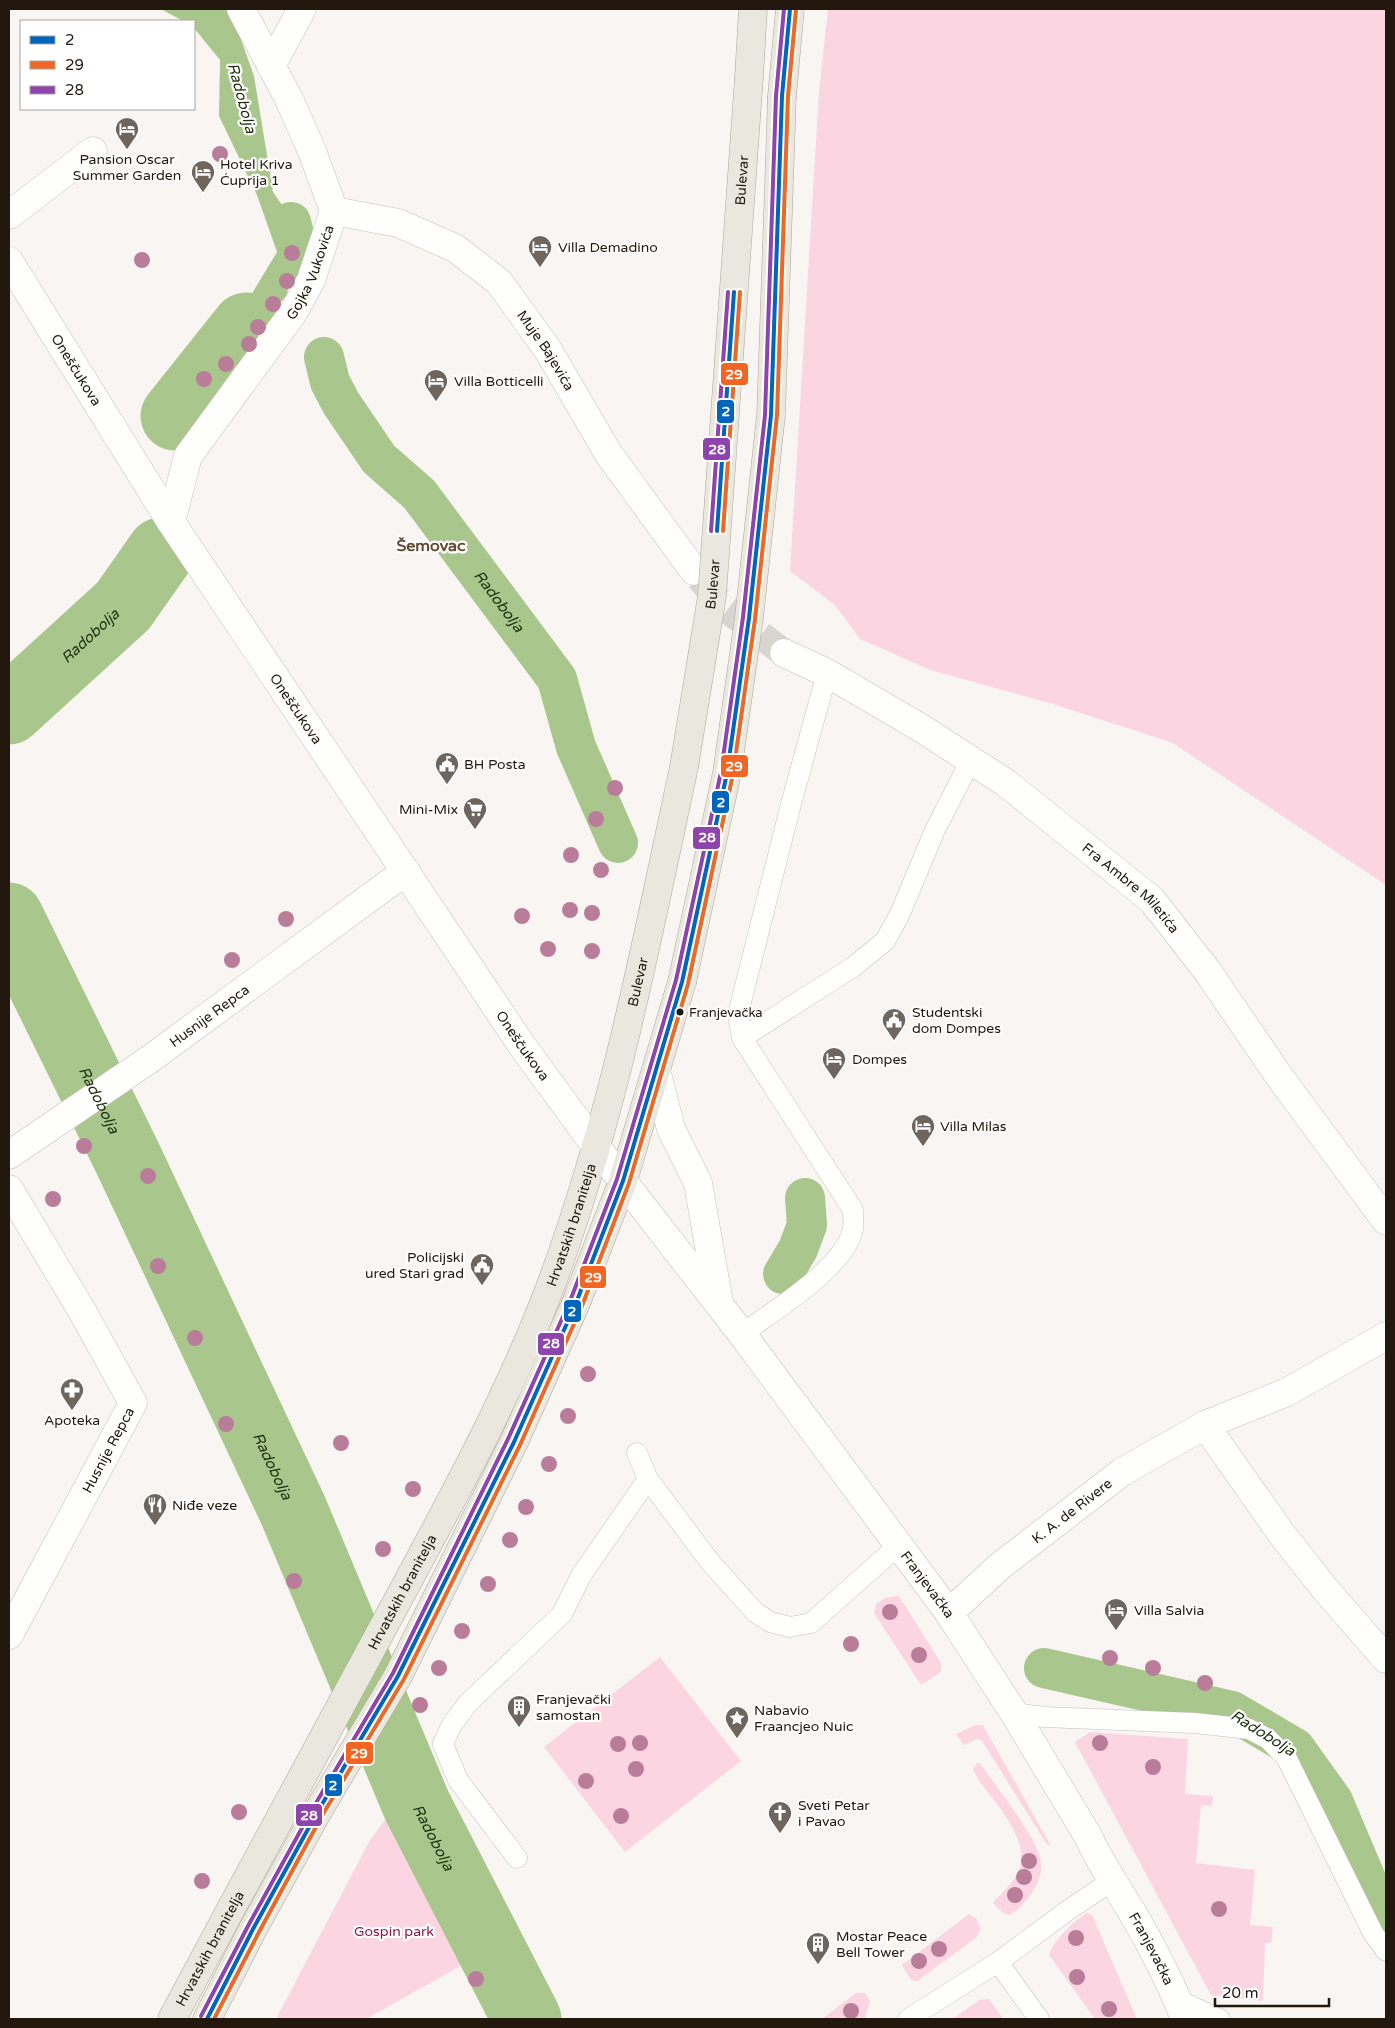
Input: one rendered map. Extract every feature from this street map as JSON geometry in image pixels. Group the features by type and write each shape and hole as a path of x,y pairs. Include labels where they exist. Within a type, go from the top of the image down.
{"main road":[{"name":"Bulevar","path":"597,1148 642,960 684,766 712,596 753,9"},
{"path":"207,2019 253,1928 318,1811 398,1676 518,1433 576,1303 623,1181 682,982 727,773 749,618 771,415 782,96 790,9"},
{"name":"Hrvatskih branitelja","path":"172,2019 443,1516 506,1389 549,1290 597,1148"}],"street":[{"name":"Gojka Vukovića","path":"171,522 188,456 293,313 311,280 334,211 312,151 241,9"},
{"path":"271,66 302,9"},
{"path":"9,215 93,151"},
{"name":"Muje Bajevića","path":"334,211 398,223 455,248 499,282 548,350 608,453 694,571"},
{"name":"Oneščukova","path":"9,260 171,522 523,1047 597,1148"},
{"name":"Fra Ambre Miletića","path":"784,653 827,673 1006,783 1152,900 1208,972 1280,1076 1386,1220"},
{"name":"Husnije Repca","path":"9,1155 150,1059 406,871"},
{"name":"Franjevačka","path":"656,1070 671,1129 698,1183 719,1305"},
{"name":"Franjevačka","path":"597,1148 742,1334 949,1612 1014,1713 1134,1915 1181,2010"},
{"name":"Husnije Repca","path":"9,1189 82,1309 133,1403 9,1635"},
{"name":"K. A. de Rivere","path":"949,1612 1000,1566 1122,1472 1205,1425 1287,1392 1386,1336"},
{"path":"1205,1425 1281,1533 1325,1589 1386,1659"}],"lane":[{"path":"742,1334 832,1266 845,1248 853,1229 853,1210 742,1038 738,1014 791,804 827,673"},
{"path":"742,1038 853,967 885,940 899,916 935,830 971,760"},
{"path":"637,1453 648,1479 710,1562 755,1612 770,1622 790,1627 811,1623 899,1545"},
{"path":"517,1858 458,1780 443,1744 451,1726 468,1703 562,1614 582,1574 648,1479"},
{"path":"1014,1713 1044,1717 1195,1723 1249,1730 1268,1739 1286,1757 1372,1933 1386,1951"},
{"path":"908,2019 998,1962 1112,1880"},
{"path":"998,1962 1039,2019"},
{"path":"1181,2010 1220,2019"}],"green space":[{"path":"828,9 1386,9 1386,885 1173,743 1053,704 930,670 860,639 835,605 790,571 819,92"},
{"path":"899,1596 941,1663 941,1672 921,1685 874,1613 876,1604 885,1598"},
{"path":"660,1657 741,1761 625,1852 544,1747"},
{"path":"975,1725 983,1725 1051,1846 1046,1843 982,1741 977,1739 964,1745 956,1734"},
{"path":"1090,1732 1188,1739 1185,1794 1213,1796 1212,1806 1201,1805 1196,1863 1255,1870 1250,1925 1273,1927 1271,1943 1265,1943 1263,2001 1211,1995 1075,1742"},
{"path":"977,1763 980,1763 1022,1823 1040,1857 1040,1874 1034,1890 1029,1898 1010,1915 1003,1913 993,1903 1017,1874 1021,1862 1021,1850 1010,1824 978,1779 973,1769"},
{"name":"Gospin park","path":"398,1803 480,1955 366,2019 276,2019 370,1840"},
{"path":"1087,1913 1092,1915 1137,2019 1095,2019 1049,1955 1065,1931"},
{"path":"969,1914 977,1919 980,1930 977,1937 917,1981 911,1980 902,1965"},
{"path":"856,1993 865,1993 870,2001 865,2019 822,2019"},
{"path":"989,1999 1003,2019 953,2019 979,2000"}],"water":[{"path":"161,9 228,9 233,17 254,76 273,192 297,227 287,295 195,400 175,405 229,332 277,252 257,195 219,116 220,60 195,29 195,20 181,20"}],"waterway":[{"name":"Radobolja","path":"291,222 303,270"},
{"name":"Radobolja","path":"175,416 246,327"},
{"name":"Radobolja","path":"324,357 330,382 341,403 379,459 419,494 557,679 576,747 618,843"},
{"name":"Radobolja","path":"9,710 123,606 161,552"},
{"name":"Radobolja","path":"9,917 128,1159 293,1510 417,1806 527,2019"},
{"name":"Radobolja","path":"783,1274 798,1249 807,1225 805,1198"},
{"name":"Radobolja","path":"1044,1668 1232,1711 1295,1748 1333,1801 1379,1910 1386,1919"}],"tunnel":[{"path":"700,578 724,607 784,653"}],"transit line":[{"name":"28","path":"201,2016 313,1808 393,1673 508,1439 570,1301 617,1179 676,980 721,772 743,617 765,415 776,96 784,9"},
{"name":"2","path":"207,2019 253,1929 318,1811 398,1676 514,1442 576,1303 623,1181 682,982 727,773 749,618 771,415 782,96 790,9"},
{"name":"29","path":"214,2019 323,1814 404,1679 520,1445 582,1306 629,1183 688,984 733,774 755,619 777,415 788,96 796,10"},
{"name":"28","path":"711,531 728,292"},
{"name":"2","path":"717,531 734,292"},
{"name":"29","path":"723,531 740,292"}],"place":[{"name":"Pansion Oscar Summer Garden","path":"127,150"},
{"name":"Hotel Kriva Ćuprija 1","path":"203,193"},
{"name":"Villa Demadino","path":"540,268"},
{"name":"Villa Botticelli","path":"436,402"},
{"name":"BH Posta","path":"447,785"},
{"name":"Mini-Mix","path":"475,830"},
{"name":"Franjevačka","path":"680,1012"},
{"name":"Studentski dom Dompes","path":"894,1041"},
{"name":"Dompes","path":"834,1080"},
{"name":"Villa Milas","path":"923,1147"},
{"name":"Policijski ured Stari grad","path":"482,1286"},
{"name":"Apoteka","path":"72,1411"},
{"name":"Niđe veze","path":"155,1526"},
{"name":"Villa Salvia","path":"1116,1631"},
{"name":"Franjevački samostan","path":"519,1728"},
{"name":"Nabavio Fraancjeo Nuic","path":"737,1739"},
{"name":"Sveti Petar i Pavao","path":"780,1834"},
{"name":"Mostar Peace Bell Tower","path":"818,1965"}],"district":[{"name":"Šemovac","path":"431,545"}]}
